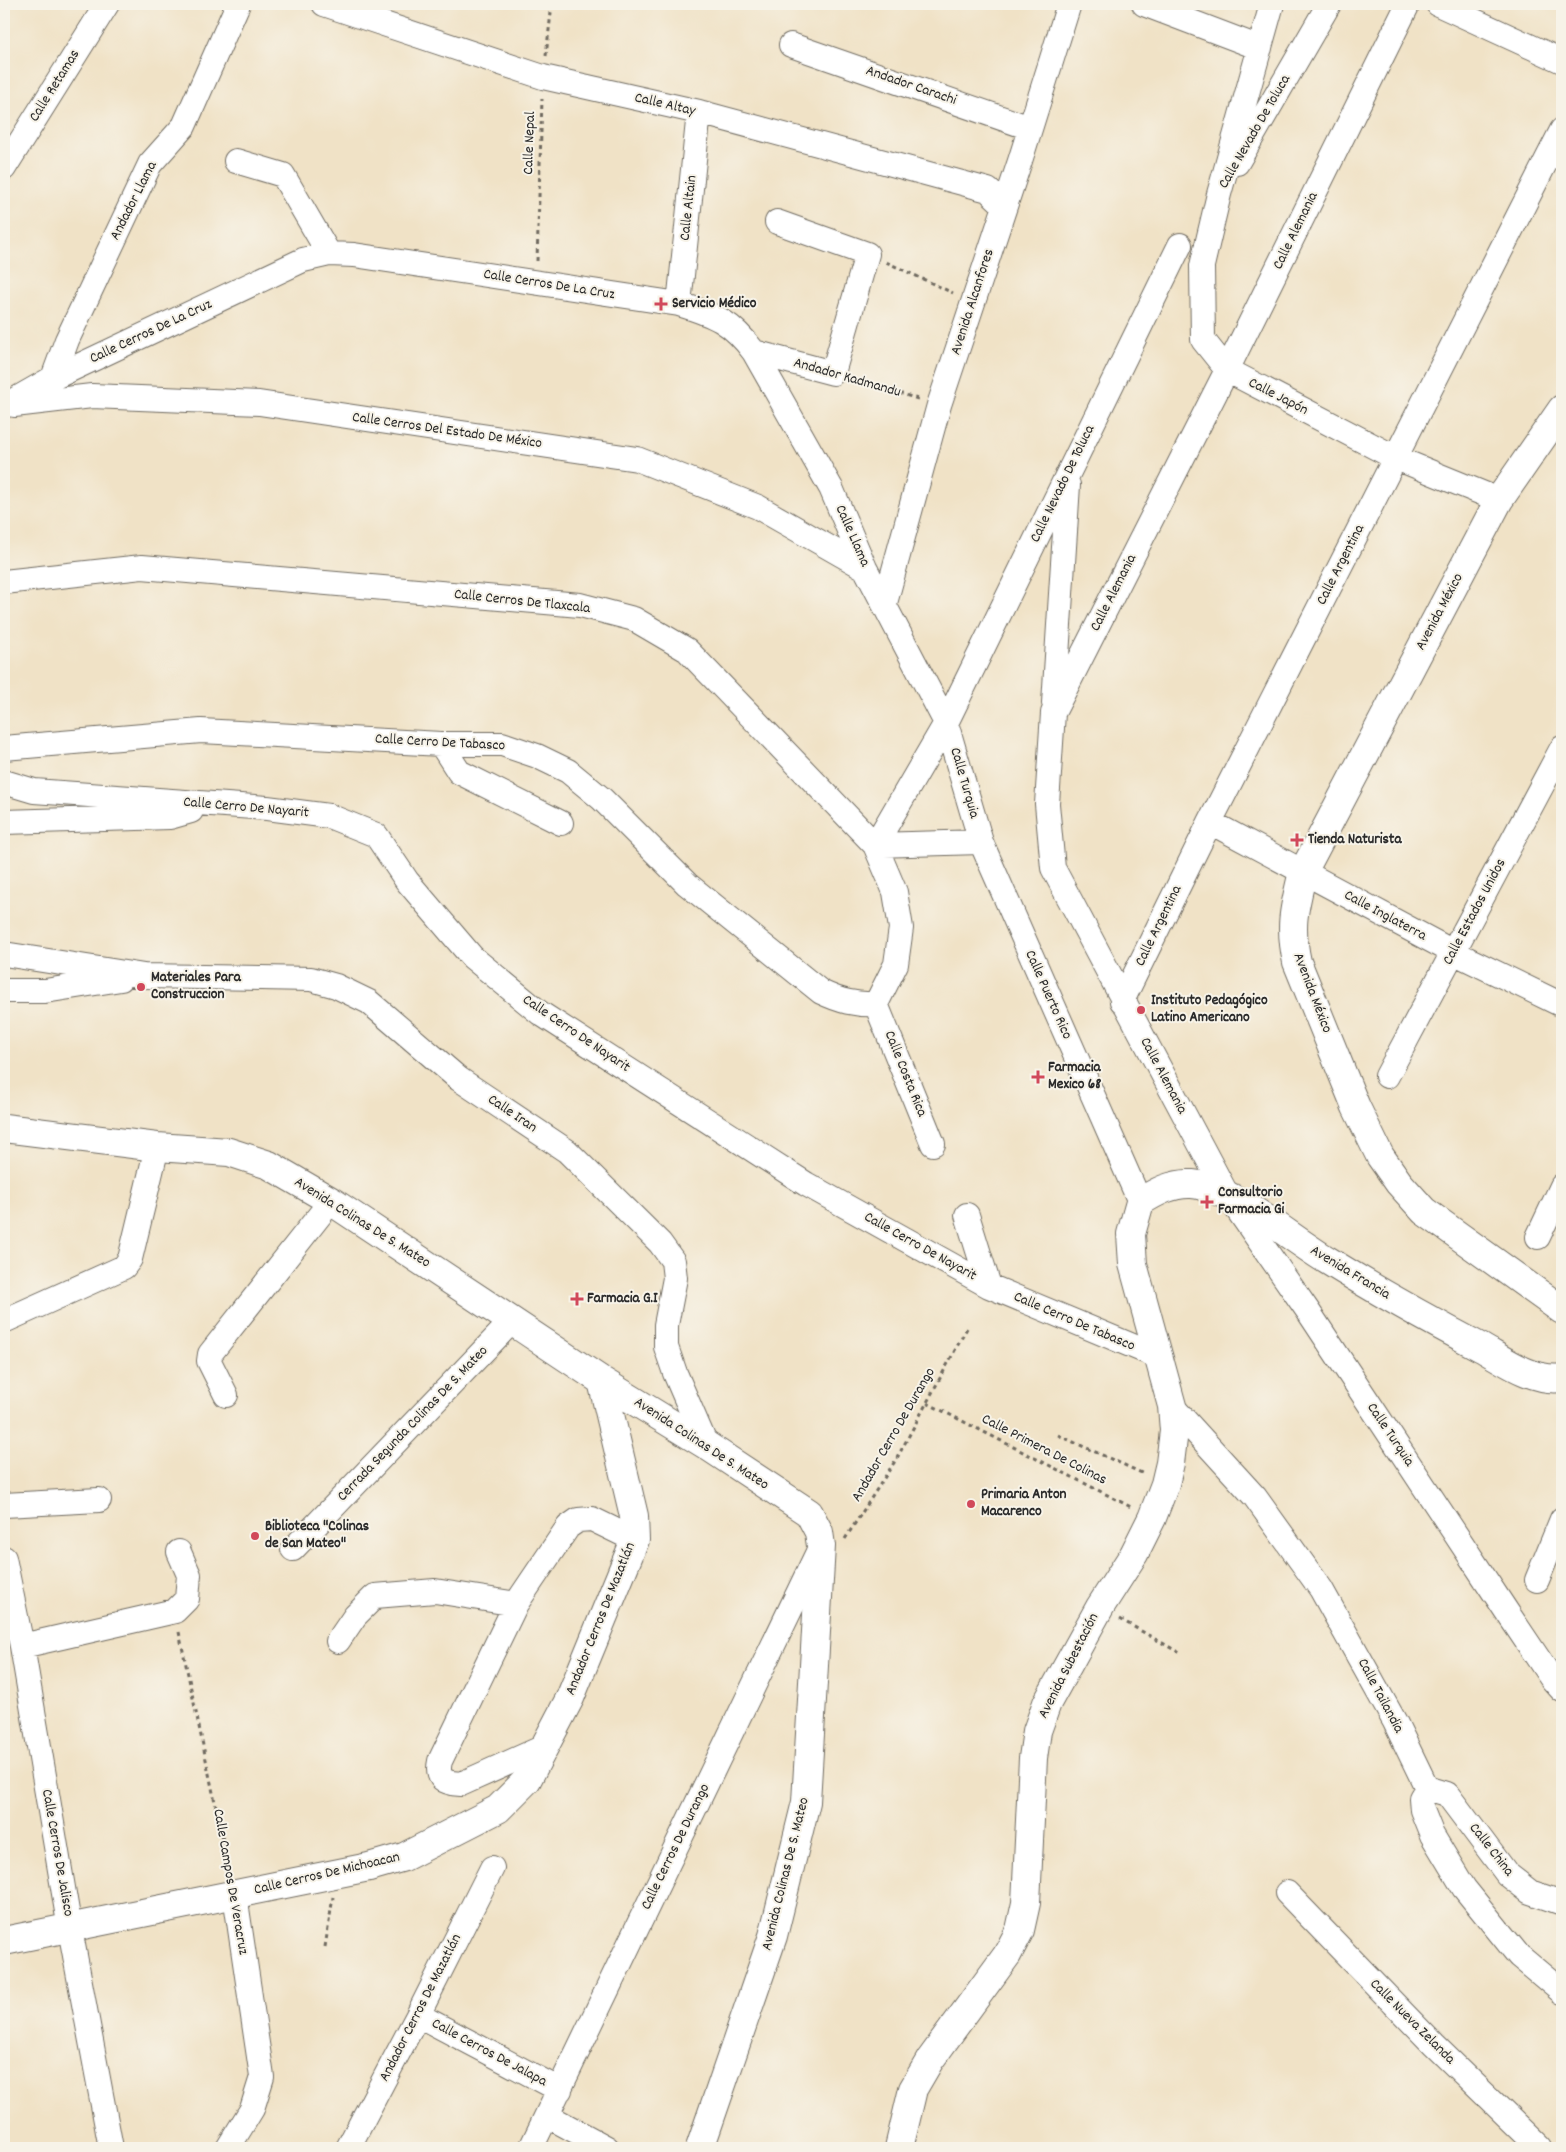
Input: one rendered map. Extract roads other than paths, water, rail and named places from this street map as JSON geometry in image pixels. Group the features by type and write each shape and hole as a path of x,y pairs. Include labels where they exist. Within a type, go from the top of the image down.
{"street":[{"name":"Calle Retamas","path":"4,168 107,4"},
{"name":"Andador Llama","path":"53,378 67,340 150,164 184,126 238,4"},
{"name":"Calle Altay","path":"324,4 543,77 699,112 988,190 1004,205"},
{"name":"Avenida Alcanfores","path":"885,603 939,405 1069,4"},
{"path":"1144,4 1260,48"},
{"name":"Calle Nevado De Toluca","path":"1219,194 1272,4"},
{"name":"Calle Nevado De Toluca","path":"1219,194 1329,4"},
{"name":"Calle Alemania","path":"1226,1193 1122,1001 1053,868 1047,804 1053,712 1228,370 1408,4"},
{"path":"1438,4 1562,61"},
{"name":"Andador Carachi","path":"791,44 1030,128"},
{"name":"Calle Altain","path":"679,304 699,112"},
{"name":"Calle Argentina","path":"1122,1001 1210,822 1562,130"},
{"path":"236,161 283,175 329,254"},
{"name":"Calle Japón","path":"1219,194 1202,266 1203,340 1228,370 1396,458 1499,500"},
{"name":"Andador Kadmandu","path":"754,352 833,373 868,254 777,222"},
{"name":"Calle Nevado De Toluca","path":"876,845 946,724 1180,245"},
{"name":"Calle Cerros De La Cruz","path":"4,406 53,378 303,260 329,254 354,255 536,284 679,304 722,320 740,334 754,352"},
{"name":"Calle Llama","path":"754,352 831,488 865,568 885,603 946,724"},
{"name":"Calle Cerros Del Estado De México","path":"4,406 92,396 259,403 638,459 758,507 865,568"},
{"name":"Avenida México","path":"1562,409 1499,500 1303,872 1293,915 1292,939 1297,962 1356,1107 1380,1156 1424,1211 1562,1310"},
{"path":"1053,712 1069,472"},
{"name":"Calle Cerros De Tlaxcala","path":"4,582 142,567 580,605 634,620 687,650 876,845"},
{"name":"Calle Turquia","path":"946,724 981,842"},
{"name":"Calle Cerro De Tabasco","path":"4,748 201,731 441,744 502,744 536,756 568,771 602,799 687,884 821,992 842,1001 858,1004 876,1004"},
{"path":"441,744 459,772 561,823"},
{"name":"Calle Estados Unidos","path":"1387,1076 1562,748"},
{"name":"Calle Cerro De Nayarit","path":"4,782 34,791 267,808 329,816 376,834 407,881 472,957 540,1013 806,1184 990,1286"},
{"path":"4,822 170,817 214,805"},
{"name":"Calle Inglaterra","path":"1210,822 1453,952 1562,1005"},
{"path":"876,1004 896,964 901,928 895,892 876,845 981,842"},
{"name":"Calle Puerto Rico","path":"981,842 1140,1202"},
{"path":"4,954 144,976"},
{"path":"4,991 45,991 144,976"},
{"name":"Calle Iran","path":"144,976 311,979 336,986 370,1002 460,1079 567,1151 660,1243 673,1261 676,1278 666,1325 666,1347 706,1445"},
{"name":"Calle Costa Rica","path":"876,1004 933,1144"},
{"name":"Avenida Colinas De S. Mateo","path":"4,1128 157,1147 229,1152 268,1165 331,1200 602,1381 706,1445 809,1513 819,1532 831,1546 806,1802 772,1936 700,2148"},
{"path":"4,1322 124,1267 130,1259 157,1147"},
{"name":"Avenida Francia","path":"1140,1202 1160,1189 1192,1184 1226,1193 1326,1260 1442,1327 1524,1371 1541,1376 1562,1378"},
{"path":"1538,1237 1562,1186"},
{"name":"Calle Turquia","path":"1226,1193 1559,1683"},
{"path":"226,1395 209,1362 210,1354 331,1200"},
{"name":"Avenida Subestación","path":"898,2148 913,2089 930,2060 1007,1955 1020,1930 1026,1903 1033,1758 1037,1731 1048,1703 1100,1607 1134,1554 1152,1518 1165,1484 1174,1431 1172,1406 1133,1264 1131,1234 1140,1202"},
{"path":"967,1216 990,1286"},
{"name":"Calle Cerro De Tabasco","path":"990,1286 1159,1357"},
{"name":"Cerrada Segunda Colinas De S. Mateo","path":"293,1549 513,1320"},
{"name":"Andador Cerros De Mazatlán","path":"498,1809 527,1780 546,1746 570,1698 635,1540 634,1516 602,1381"},
{"name":"Calle Tailandia","path":"1172,1406 1255,1497 1321,1589 1395,1722 1427,1788"},
{"path":"4,1505 98,1500"},
{"path":"546,1746 461,1784 449,1783 442,1779 438,1770 440,1761 516,1604 568,1527 578,1520 592,1519 635,1540"},
{"path":"1537,1580 1562,1519"},
{"name":"Calle Cerros De Durango","path":"531,2148 831,1546"},
{"path":"22,1646 181,1605 190,1575 179,1552"},
{"name":"Calle Cerros De Jalisco","path":"4,1558 22,1646 70,1929 111,2148"},
{"path":"338,1641 355,1616 375,1596 435,1591 516,1604"},
{"path":"1427,1788 1421,1798 1422,1810 1432,1835 1464,1888 1519,1956 1562,1992"},
{"name":"Calle China","path":"1427,1788 1447,1794 1507,1874 1530,1892 1562,1903"},
{"name":"Calle Cerros De Michoacan","path":"235,1895 336,1875 404,1857 498,1809"},
{"name":"Andador Cerros De Mazatlán","path":"348,2148 492,1868"},
{"name":"Calle Nueva Zelanda","path":"1287,1893 1434,2045 1540,2148"},
{"path":"4,1941 235,1895"},
{"name":"Calle Campos De Veracruz","path":"228,2148 252,2109 262,2077 235,1895"},
{"name":"Calle Cerros De Jalapa","path":"418,2015 560,2090"},
{"path":"548,2116 607,2148"}],"place":[{"name":"Servicio Médico","path":"661,304"},
{"name":"Tienda Naturista","path":"1297,840"},
{"name":"Materiales Para Construccion","path":"141,987"},
{"name":"Instituto Pedagógico Latino Americano","path":"1141,1010"},
{"name":"Farmacia Mexico 68","path":"1038,1077"},
{"name":"Consultorio Farmacia Gi","path":"1207,1202"},
{"name":"Farmacia G.I","path":"577,1299"},
{"name":"Primaria Anton Macarenco","path":"971,1504"},
{"name":"Biblioteca \"Colinas de San Mateo\"","path":"255,1536"}]}
